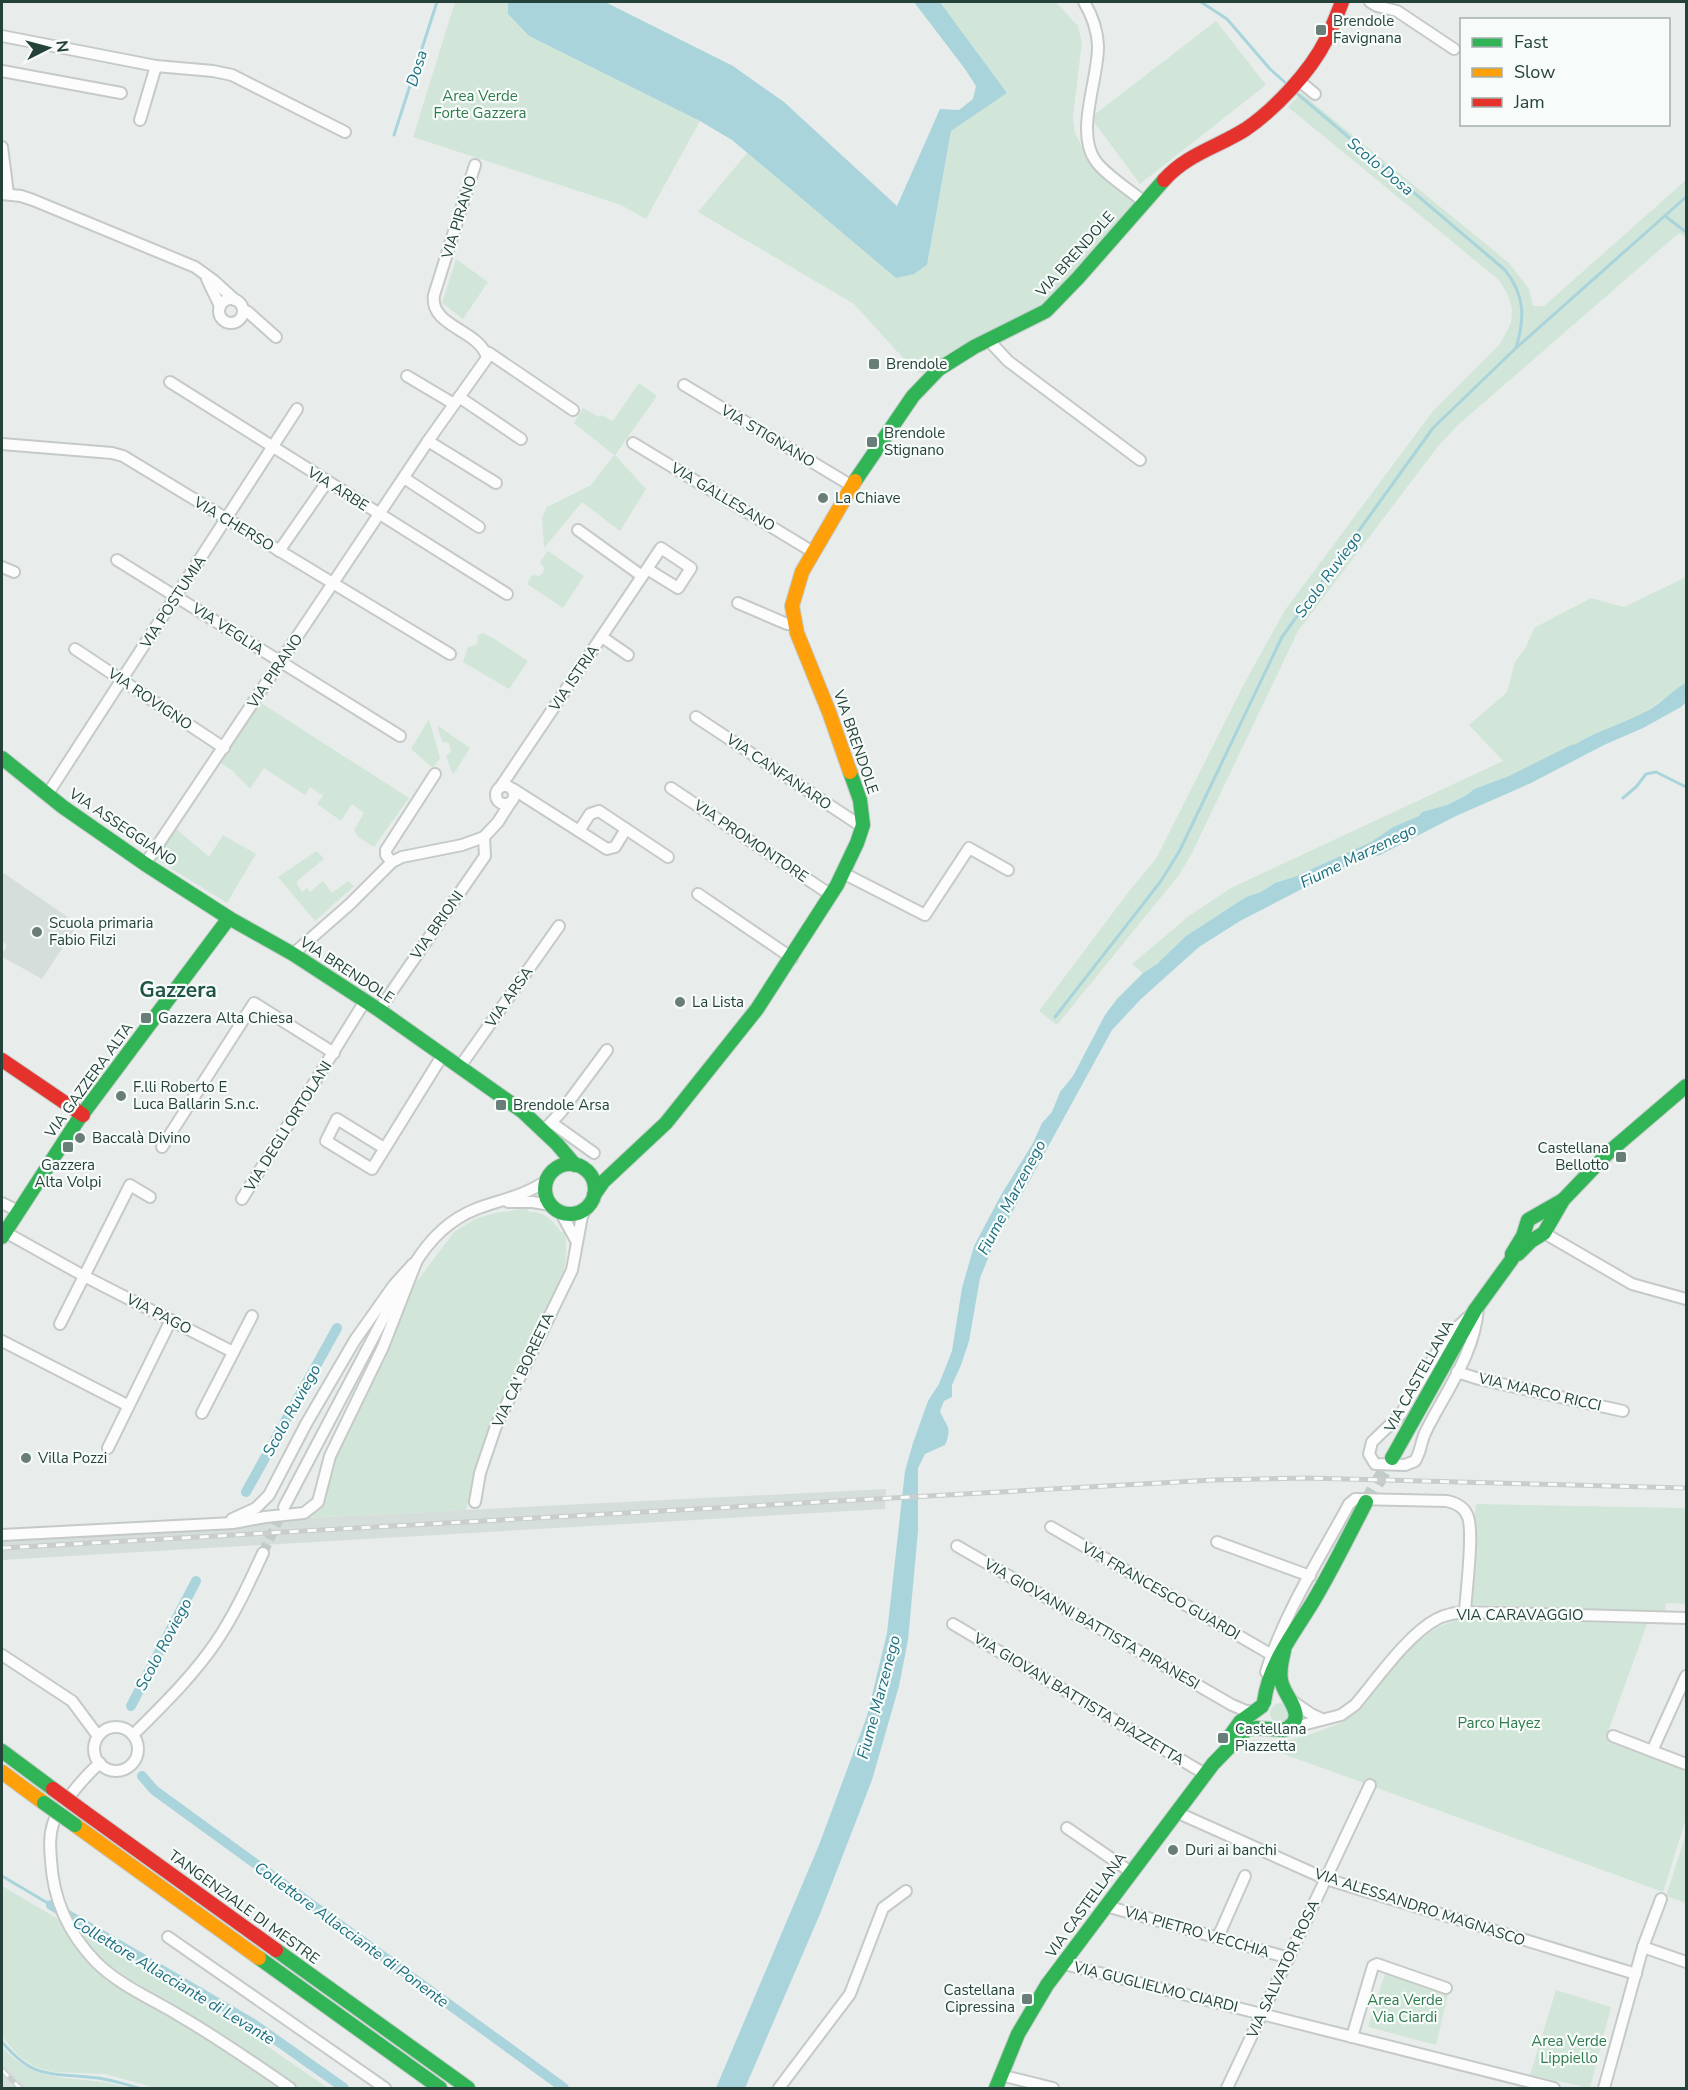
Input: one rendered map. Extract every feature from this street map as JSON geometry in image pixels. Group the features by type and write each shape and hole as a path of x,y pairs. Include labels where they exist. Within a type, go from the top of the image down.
{"main road":[{"name":"VIA BRENDOLE","path":"863,825 862,810 855,784 794,623 792,606 795,594 813,552 852,486 913,396 939,369 959,356 1046,311 1181,164 1190,157 1245,129 1276,105 1325,42 1342,2"},
{"name":"VIA ASSEGGIANO","path":"2,758 47,795 229,918"},
{"path":"547,1129 553,1154 545,1191 556,1209 569,1214 578,1213 586,1209 603,1182 666,1123 757,1009 831,895 857,843 863,825"},
{"name":"VIA BRENDOLE","path":"229,918 293,954 365,1001 522,1111 547,1129 580,1167"},
{"name":"VIA GAZZERA ALTA","path":"3,1234 83,1115 229,918"},
{"path":"2,1060 83,1115"},
{"name":"VIA CASTELLANA","path":"1512,1258 1543,1232 1563,1200 1609,1152 1686,1086"},
{"path":"550,1176 560,1166 602,1170 627,1160"},
{"path":"580,1167 594,1181 594,1195"},
{"name":"VIA CASTELLANA","path":"1392,1458 1477,1307 1512,1258 1530,1221 1563,1200"},
{"path":"1530,1221 1530,1234 1543,1232"},
{"path":"1278,1653 1283,1689 1296,1711 1291,1726 1278,1730 1262,1719 1260,1707 1266,1682 1278,1653 1314,1600 1366,1502"},
{"path":"1260,1707 1275,1695 1290,1699"},
{"name":"VIA CASTELLANA","path":"1222,1752 1240,1722 1260,1707"},
{"name":"VIA CASTELLANA","path":"998,2082 1015,2040 1034,2004 1205,1773 1222,1752 1244,1731 1258,1727 1278,1730"},
{"name":"TANGENZIALE DI MESTRE","path":"2,1751 468,2088"},
{"path":"2,1772 440,2088"}],"street":[{"path":"1084,2 1092,15 1098,46 1088,120 1089,150 1096,162 1144,202"},
{"path":"1370,2 1397,11 1454,50"},
{"path":"2,36 156,66 213,71 231,75 345,132"},
{"path":"140,120 156,66"},
{"path":"2,71 121,93"},
{"path":"1293,86 1315,94"},
{"path":"2,147 5,194 33,200 195,267 213,280 241,305 243,310 276,337"},
{"name":"VIA PIRANO","path":"475,165 434,295 434,305 441,315 486,352 573,410"},
{"path":"206,276 220,306 219,314 228,323 239,320 243,310"},
{"path":"220,306 226,300 235,300"},
{"path":"990,339 1008,361 1140,460"},
{"name":"VIA PIRANO","path":"146,864 428,441 487,358 486,352"},
{"path":"407,376 456,401 521,439"},
{"name":"VIA ARBE","path":"170,382 379,516 507,594"},
{"name":"VIA STIGNANO","path":"684,385 852,486"},
{"name":"VIA POSTUMIA","path":"47,795 297,409"},
{"path":"428,441 496,483"},
{"name":"VIA GALLESANO","path":"633,443 813,552"},
{"name":"VIA CHERSO","path":"2,444 115,453 450,654"},
{"path":"404,478 479,526"},
{"path":"279,551 327,482"},
{"name":"VIA ISTRIA","path":"501,786 644,573 578,530"},
{"name":"VIA VEGLIA","path":"117,560 400,736"},
{"path":"2,567 14,572"},
{"path":"738,603 787,624 794,623"},
{"path":"602,637 628,655"},
{"name":"VIA ROVIGNO","path":"75,649 224,748"},
{"name":"VIA CANFANARO","path":"696,717 858,824 863,825"},
{"path":"392,862 386,855 386,849 435,774"},
{"path":"510,803 501,804 497,799 496,793 501,786 513,789 611,850 626,829"},
{"name":"VIA PROMONTORE","path":"671,788 831,895"},
{"path":"293,954 350,904 392,862 402,857 462,845 484,837 498,822 515,795 513,789"},
{"path":"579,831 590,814 596,811 668,857"},
{"name":"VIA BRIONI","path":"379,1011 484,856 484,837"},
{"path":"843,873 924,915 969,848 1008,870"},
{"path":"698,894 792,958"},
{"name":"VIA ARSA","path":"459,1068 559,926"},
{"name":"VIA DEGLI ORTOLANI","path":"242,1199 365,1001"},
{"name":"VIA DEGLI ORTOLANI","path":"162,1147 254,1003 334,1053"},
{"path":"594,1154 547,1129 608,1050"},
{"path":"384,1148 337,1119 326,1141 372,1169 442,1056"},
{"path":"224,1522 256,1508 269,1495 345,1356 394,1285 435,1236 450,1222 476,1209 504,1202 538,1187 550,1176"},
{"path":"60,1324 130,1185 150,1197"},
{"path":"504,1202 532,1202 556,1209 577,1242"},
{"path":"2,1203 18,1211"},
{"name":"VIA CA' BOREETA","path":"475,1502 480,1473 496,1426 572,1270 582,1216 586,1209"},
{"path":"1543,1232 1632,1284 1686,1299"},
{"name":"VIA PAGO","path":"3,1234 233,1352"},
{"path":"284,1507 417,1260"},
{"path":"2,1535 242,1522 265,1516 304,1513 318,1502 330,1456 383,1347 417,1260"},
{"name":"VIA CASTELLANA","path":"1477,1307 1475,1329 1467,1354 1426,1430 1415,1461 1409,1465 1378,1465 1372,1462 1369,1454 1372,1442 1401,1413 1444,1340 1477,1307"},
{"path":"202,1413 252,1316"},
{"path":"108,1448 171,1320"},
{"path":"2,1341 128,1405"},
{"name":"VIA MARCO RICCI","path":"1457,1372 1623,1411"},
{"path":"1278,1653 1310,1576 1349,1504 1355,1499 1447,1501 1465,1511 1470,1524 1465,1612"},
{"name":"VIA FRANCESCO GUARDI","path":"1051,1527 1278,1653"},
{"path":"1216,1542 1310,1576"},
{"name":"VIA GIOVANNI BATTISTA PIRANESI","path":"957,1546 1228,1703 1246,1711 1260,1707"},
{"path":"133,1735 205,1658 232,1615 263,1553"},
{"name":"VIA CARAVAGGIO","path":"1278,1730 1341,1715 1351,1708 1405,1647 1432,1622 1446,1615 1465,1612 1686,1618"},
{"name":"VIA GIOVAN BATTISTA PIAZZETTA","path":"953,1624 1205,1773"},
{"path":"2,1655 72,1701 98,1736"},
{"path":"1652,1751 1686,1676"},
{"path":"1290,1699 1311,1714 1323,1719"},
{"path":"1228,1703 1233,1711 1232,1732"},
{"path":"113,1727 126,1729 133,1735 138,1749 132,1764 123,1770 114,1770 100,1763 94,1750 98,1736 105,1730 113,1727"},
{"path":"1613,1736 1686,1764"},
{"path":"100,1763 80,1782 53,1822 50,1843 52,1879 63,1916 96,1962 124,1984 223,2042 290,2088"},
{"name":"VIA SALVATOR ROSA","path":"1227,2088 1370,1785"},
{"name":"VIA ALESSANDRO MAGNASCO","path":"1176,1812 1326,1879 1636,1974"},
{"path":"1067,1828 1131,1872"},
{"path":"1218,1937 1245,1876"},
{"path":"779,2088 850,1994 883,1908 906,1891"},
{"path":"1604,2088 1643,1947 1661,1899"},
{"name":"VIA PIETRO VECCHIA","path":"1106,1906 1289,1958"},
{"path":"168,1937 385,2088"},
{"path":"1643,1947 1686,1962"},
{"name":"VIA GUGLIELMO CIARDI","path":"1064,1964 1554,2088"},
{"path":"1352,2037 1373,1966 1377,1964 1446,1988"},
{"path":"998,2082 1053,2088"}],"shaded area":[{"name":"Scuola primaria Fabio Filzi","path":"2,872 78,924 42,979 4,958 3,953 7,946 2,940"},
{"path":"886,1489 885,1509 2,1560 2,1539 236,1528 260,1521 305,1518"},
{"path":"2,2062 28,2088 2,2088"}],"green space":[{"name":"Area Verde Forte Gazzera","path":"455,2 508,2 508,14 529,36 700,121 646,219 621,205 413,137"},
{"path":"940,2 1056,2 1078,26 1082,42 1073,117 1075,133 1091,165 1134,200 1134,205 1074,277 1039,308 952,352 925,373 920,373 913,369 854,304 698,212 747,153 896,278 927,265 951,131 1007,93"},
{"path":"1216,21 1266,85 1140,184 1094,122 1094,115"},
{"path":"1301,93 1509,263 1529,289 1533,306 1544,306 1686,180 1686,238 1679,233 1458,425 1439,445 1298,631 1192,853 1179,875 1057,1025 1039,1011 1156,859 1245,682 1285,610 1433,411 1500,344 1511,323 1512,309 1508,295 1499,280 1288,107"},
{"path":"456,259 488,282 463,319 442,303"},
{"path":"639,383 657,396 615,455 646,489 620,531 582,502 544,548 542,518 547,507 591,485 614,455 574,423 583,408 599,417 601,415 613,421"},
{"path":"548,551 584,576 563,608 527,584 532,575 539,576 543,573 544,568 540,562"},
{"path":"1686,577 1686,683 1645,712 1509,776 1474,789 1447,805 1422,812 1419,816 1393,827 1371,842 1246,897 1186,936 1157,964 1143,973 1132,964 1190,915 1231,888 1503,761 1469,725 1507,692 1515,662 1526,647 1534,628 1591,598 1624,607"},
{"path":"483,633 528,661 509,689 463,662 468,647 476,645 477,636"},
{"path":"258,701 409,798 374,847 358,837 354,830 364,813 352,804 341,821 317,804 325,792 322,795 310,787 305,795 264,768 250,789 233,771 219,762"},
{"path":"429,719 440,758 433,768 411,749"},
{"path":"437,725 470,748 453,775 446,756 451,752 449,743 442,742"},
{"path":"175,828 209,857 223,835 256,854 227,903 156,859"},
{"path":"317,851 324,859 296,882 302,892 307,888 310,892 323,881 332,893 348,881 354,886 315,921 278,877"},
{"path":"527,1208 529,1212 548,1217 561,1232 565,1231 566,1253 563,1274 560,1288 493,1423 466,1510 305,1518 381,1359 385,1359 415,1284 454,1232 475,1219"},
{"path":"1476,1504 1686,1508 1686,1604 1666,1603 1665,1613 1465,1604"},
{"name":"Parco Hayez","path":"1466,1618 1647,1624 1606,1737 1686,1769 1686,1819 1663,1892 1248,1741 1294,1739 1346,1720 1360,1708 1423,1637 1450,1622"},
{"path":"1280,1703 1287,1706 1290,1713 1287,1720 1280,1723 1273,1720 1270,1713 1273,1706"},
{"path":"1686,1834 1686,1903 1666,1896"},
{"path":"2,1886 225,2017 328,2088 156,2088 105,2074 54,2072 35,2067 19,2056 2,2037"},
{"name":"Area Verde Via Ciardi","path":"1385,1973 1448,1994 1436,2045 1368,2027"},
{"name":"Area Verde Lippiello","path":"1556,1990 1611,2007 1590,2088 1530,2075"},
{"path":"2,2047 31,2069 46,2075 111,2083 129,2088 28,2088 2,2062"}],"water":[{"path":"508,2 605,2 733,66 784,102 897,206 940,109 959,110 973,99 976,86 914,2 940,2 1007,93 951,131 927,265 914,274 896,278 732,140 700,121 529,36 508,14"},
{"name":"Fiume Marzenego","path":"1686,683 1686,702 1643,728 1604,745 1531,783 1456,816 1380,855 1354,862 1240,921 1199,947 1141,999 1112,1030 992,1249 980,1278 969,1341 952,1385 952,1397 944,1401 940,1411 948,1427 945,1445 925,1454 918,1468 918,1531 908,1640 899,1686 872,1780 820,1914 745,2088 716,2088 819,1845 867,1716 887,1633 905,1471 928,1401 939,1384 952,1351 962,1288 974,1246 1001,1195 1033,1143 1042,1123 1052,1112 1060,1092 1073,1076 1105,1015 1117,999 1143,973 1157,964 1186,936 1246,897 1371,842 1393,827 1419,816 1422,812 1447,805 1474,789 1509,776 1571,745 1640,715"}],"waterway":[{"name":"Dosa","path":"394,135 437,2"},
{"name":"Scolo Dosa","path":"1201,2 1227,19 1270,69 1288,85"},
{"name":"Scolo Dosa","path":"1293,90 1505,270 1512,279 1520,298 1522,317 1516,348"},
{"name":"Scolo Ruviego","path":"1055,1017 1161,881 1180,850 1282,637 1433,428 1516,348 1686,197"},
{"path":"1665,216 1686,232"},
{"path":"1623,798 1646,774 1656,772 1686,787"},
{"name":"Scolo Ruviego","path":"246,1492 337,1328"},
{"name":"Scolo Roviego","path":"131,1706 196,1581"},
{"name":"Collettore Allacciante di Ponente","path":"142,1776 154,1790 564,2088"},
{"name":"Collettore Allacciante di Levante","path":"2,1876 51,1905"},
{"name":"Collettore Allacciante di Levante","path":"51,1905 255,2025 344,2088"},
{"path":"2,2042 22,2062 40,2071 101,2078 138,2088"}],"tunnel":[{"path":"1366,1502 1392,1458"},
{"path":"263,1553 283,1510"}],"railway":[{"path":"2,1548 1213,1480 1307,1478 1686,1488"},
{"path":"2,2070 20,2088"}],"traffic: fast":[{"path":"855,481 913,396 939,369 974,347 1046,311 1164,180"},
{"path":"2,758 63,807 145,864 229,918 293,954 379,1010 522,1111 557,1144 575,1165"},
{"path":"594,1195 603,1182 666,1123 757,1009 837,885 863,825 860,800 850,772"},
{"path":"2,1237 78,1120 229,918"},
{"path":"1518,1254 1531,1241 1544,1233 1563,1200 1609,1152 1686,1086"},
{"path":"570,1164 588,1171 595,1189 588,1207 570,1214 552,1207 545,1189 552,1171 570,1164"},
{"path":"1392,1458 1475,1310 1512,1259 1512,1254 1523,1236 1528,1220 1563,1200"},
{"path":"1264,1702 1277,1661 1321,1588 1366,1502"},
{"path":"996,2088 1018,2034 1047,1985 1213,1764 1246,1730 1256,1728 1284,1730 1292,1725 1295,1713 1280,1676 1284,1651"},
{"path":"1230,1736 1240,1722 1262,1706"},
{"path":"2,1751 53,1789"},
{"path":"44,1803 75,1825"},
{"path":"276,1950 468,2088"},
{"path":"259,1958 440,2088"}],"traffic: slow":[{"path":"850,772 797,633 792,606 802,572 855,481"},
{"path":"2,1772 44,1803"},
{"path":"75,1825 259,1958"}],"traffic: jam":[{"path":"1164,180 1193,157 1246,129 1280,100 1311,65 1330,31 1342,2"},
{"path":"2,1060 83,1115"},
{"path":"53,1789 83,1811"},
{"path":"83,1811 276,1950"}],"place":[{"name":"Brendole Favignana","path":"1321,30"},
{"name":"Brendole","path":"874,364"},
{"name":"Brendole Stignano","path":"872,442"},
{"name":"La Chiave","path":"823,498"},
{"name":"Scuola primaria Fabio Filzi","path":"37,932"},
{"name":"La Lista","path":"680,1002"},
{"name":"Gazzera Alta Chiesa","path":"146,1018"},
{"name":"F.lli Roberto E Luca Ballarin S.n.c.","path":"121,1096"},
{"name":"Brendole Arsa","path":"501,1105"},
{"name":"Baccalà Divino","path":"80,1138"},
{"name":"Gazzera Alta Volpi","path":"68,1147"},
{"name":"Castellana Bellotto","path":"1621,1157"},
{"name":"Villa Pozzi","path":"26,1458"},
{"name":"Castellana Piazzetta","path":"1223,1738"},
{"name":"Duri ai banchi","path":"1173,1850"},
{"name":"Castellana Cipressina","path":"1027,1999"}],"district":[{"name":"Gazzera","path":"178,990"}]}
